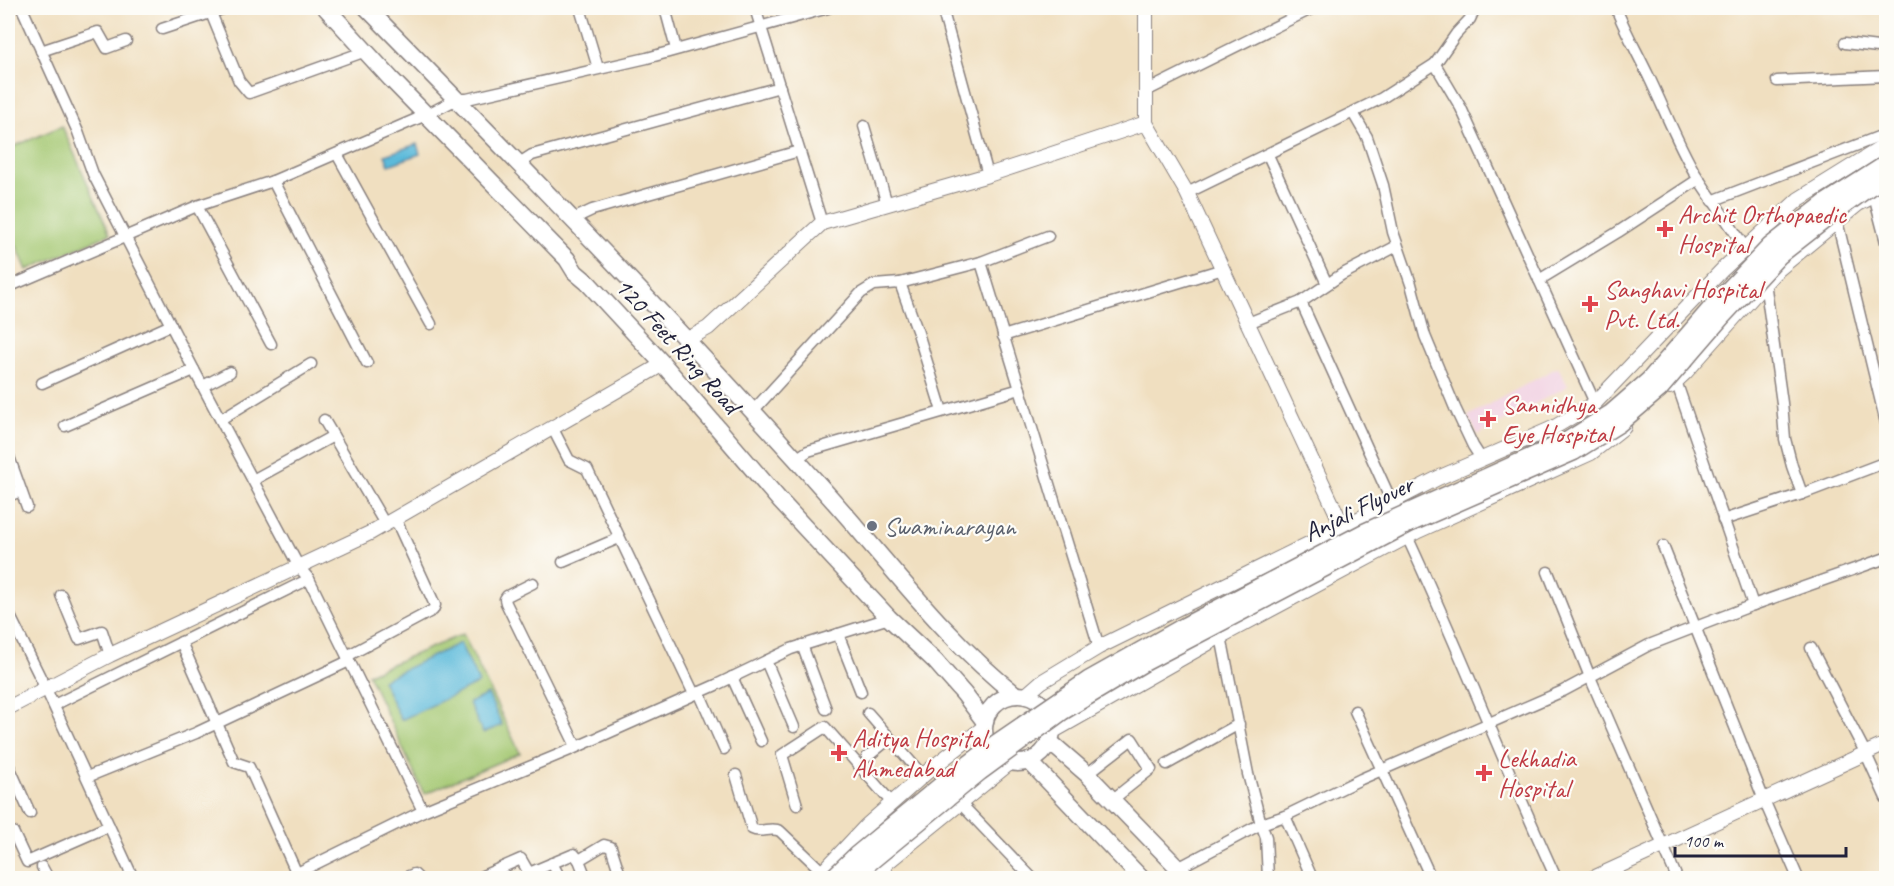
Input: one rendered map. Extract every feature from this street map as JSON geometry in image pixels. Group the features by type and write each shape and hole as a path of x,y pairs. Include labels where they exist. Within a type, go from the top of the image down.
{"main road":[{"name":"120 Feet Ring Road","path":"326,8 426,115 559,251 575,272 663,364 782,502 888,618 935,661 964,694 985,724"},
{"name":"120 Feet Ring Road","path":"368,8 458,99 686,340 796,459 949,633 992,676 1020,695"},
{"name":"Anjali Flyover","path":"824,876 856,855 988,749 1052,703 1097,675 1186,625 1362,533 1568,440 1611,412 1649,380 1770,246 1825,203 1864,176 1887,164"},
{"name":"Anjali Flyover","path":"851,879 980,772 1062,712 1144,663 1409,524 1574,452 1619,424 1659,390 1779,256 1870,187 1887,179"},
{"path":"1020,695 1035,699 1043,705 1052,722 1051,737 1045,750 1029,761 1011,762 998,756 989,746 986,740 985,724 989,712 996,704 1005,698 1020,695"},
{"path":"1051,737 1183,873"},
{"path":"1029,761 1141,879"}],"street":[{"path":"22,8 78,132 93,174 124,237 299,567 309,579 423,812"},
{"path":"162,29 225,8"},
{"path":"580,8 598,68"},
{"path":"665,8 676,50"},
{"path":"755,8 822,223"},
{"path":"8,288 197,206 273,181 458,99 467,99 676,50 828,8"},
{"path":"942,8 988,175"},
{"path":"1146,8 1146,123 1187,193 1343,527"},
{"path":"1146,92 1313,8"},
{"path":"1187,193 1382,98 1434,64 1470,19 1475,8"},
{"path":"1616,8 1625,32 1699,180 1765,282 1785,439 1802,494"},
{"path":"211,13 239,81 249,93 366,51"},
{"path":"41,51 98,32 107,48 126,41"},
{"path":"1845,43 1887,48"},
{"path":"1434,64 1461,108 1596,404"},
{"path":"1777,81 1887,76"},
{"path":"518,164 532,155 780,87"},
{"path":"1353,113 1367,137 1383,185 1393,232 1411,284 1425,336 1455,408 1482,460"},
{"path":"686,340 708,328 822,223 988,175 1146,123"},
{"path":"864,126 887,204"},
{"path":"1712,201 1887,134"},
{"path":"1020,695 1099,647 1438,478 1553,428 1596,404 1723,269 1799,199 1887,145"},
{"path":"571,220 592,210 799,151"},
{"path":"337,154 431,324"},
{"path":"1268,155 1327,284"},
{"path":"1539,280 1699,180"},
{"path":"273,181 367,363"},
{"path":"1051,737 1221,636 1407,537 1591,453 1608,441 1676,381 1774,273 1858,204 1880,193 1887,242"},
{"path":"197,206 271,344"},
{"path":"1838,221 1887,423"},
{"path":"752,412 861,293 874,285 900,283 981,262 1048,236"},
{"path":"1248,323 1301,302 1341,275 1397,246"},
{"path":"981,262 1099,647"},
{"path":"1003,336 1223,269"},
{"path":"900,283 942,411"},
{"path":"1301,302 1456,645 1556,879"},
{"path":"42,383 171,325"},
{"path":"220,419 311,364"},
{"path":"8,708 110,655 299,567 390,521 663,364"},
{"path":"65,426 194,370"},
{"path":"203,386 230,372"},
{"path":"1676,381 1753,605"},
{"path":"796,459 808,451 1020,389"},
{"path":"87,777 217,724 348,658 433,610 435,605 390,521 324,420"},
{"path":"552,427 569,460 587,469 724,749"},
{"path":"253,480 333,436"},
{"path":"8,454 27,507"},
{"path":"1723,520 1802,494 1887,462"},
{"path":"8,496 21,491"},
{"path":"563,562 620,538"},
{"path":"1663,546 1764,800 1798,879"},
{"path":"1183,873 1261,824 1285,816 1563,691 1649,645 1753,605 1887,558"},
{"path":"1548,572 1677,879"},
{"path":"54,705 309,579"},
{"path":"533,583 507,596 506,603 576,746"},
{"path":"61,595 79,639 102,631 110,655"},
{"path":"8,612 54,705 133,879"},
{"path":"181,642 234,762 249,767 292,876 423,812 697,693 765,661 802,645 888,618"},
{"path":"838,634 861,692"},
{"path":"1221,636 1248,774 1266,837 1268,879"},
{"path":"802,645 826,709"},
{"path":"1811,648 1887,798"},
{"path":"765,661 794,727"},
{"path":"732,677 761,741"},
{"path":"1354,711 1431,879"},
{"path":"868,713 923,776"},
{"path":"736,775 752,829 755,831 774,828 780,831 824,876 866,826 985,724"},
{"path":"1167,764 1239,724"},
{"path":"797,805 783,755 825,727 892,803"},
{"path":"1087,774 1132,738 1151,769 1112,800"},
{"path":"867,757 889,739"},
{"path":"1593,879 1887,744"},
{"path":"870,879 884,865 1011,762"},
{"path":"8,764 30,813"},
{"path":"960,803 1032,879"},
{"path":"1285,816 1312,879"},
{"path":"13,832 27,862 109,826"},
{"path":"579,860 607,845 611,847 621,879"},
{"path":"478,879 501,874 521,859 530,876 574,854 579,860 586,879"},
{"path":"552,863 560,879"},
{"path":"884,865 889,879"},
{"path":"42,867 48,879"},
{"path":"404,879 414,874 418,879"}],"shaded area":[{"path":"1558,367 1568,386 1478,435 1468,416"}],"green space":[{"path":"62,126 110,234 27,270 8,226 8,149"},
{"path":"463,634 520,753 424,794 368,674"}],"water":[{"path":"417,144 420,154 389,165 385,155"},
{"path":"460,643 479,683 401,720 382,680"},
{"path":"488,694 502,725 483,733 469,703"}],"place":[{"name":"Archit Orthopaedic Hospital","path":"1665,229"},
{"name":"Sanghavi Hospital Pvt. Ltd.","path":"1590,304"},
{"name":"Sannidhya Eye Hospital","path":"1488,419"},
{"name":"Swaminarayan","path":"872,526"},
{"name":"Aditya Hospital, Ahmedabad","path":"839,753"},
{"name":"Lekhadia Hospital","path":"1484,773"}]}
